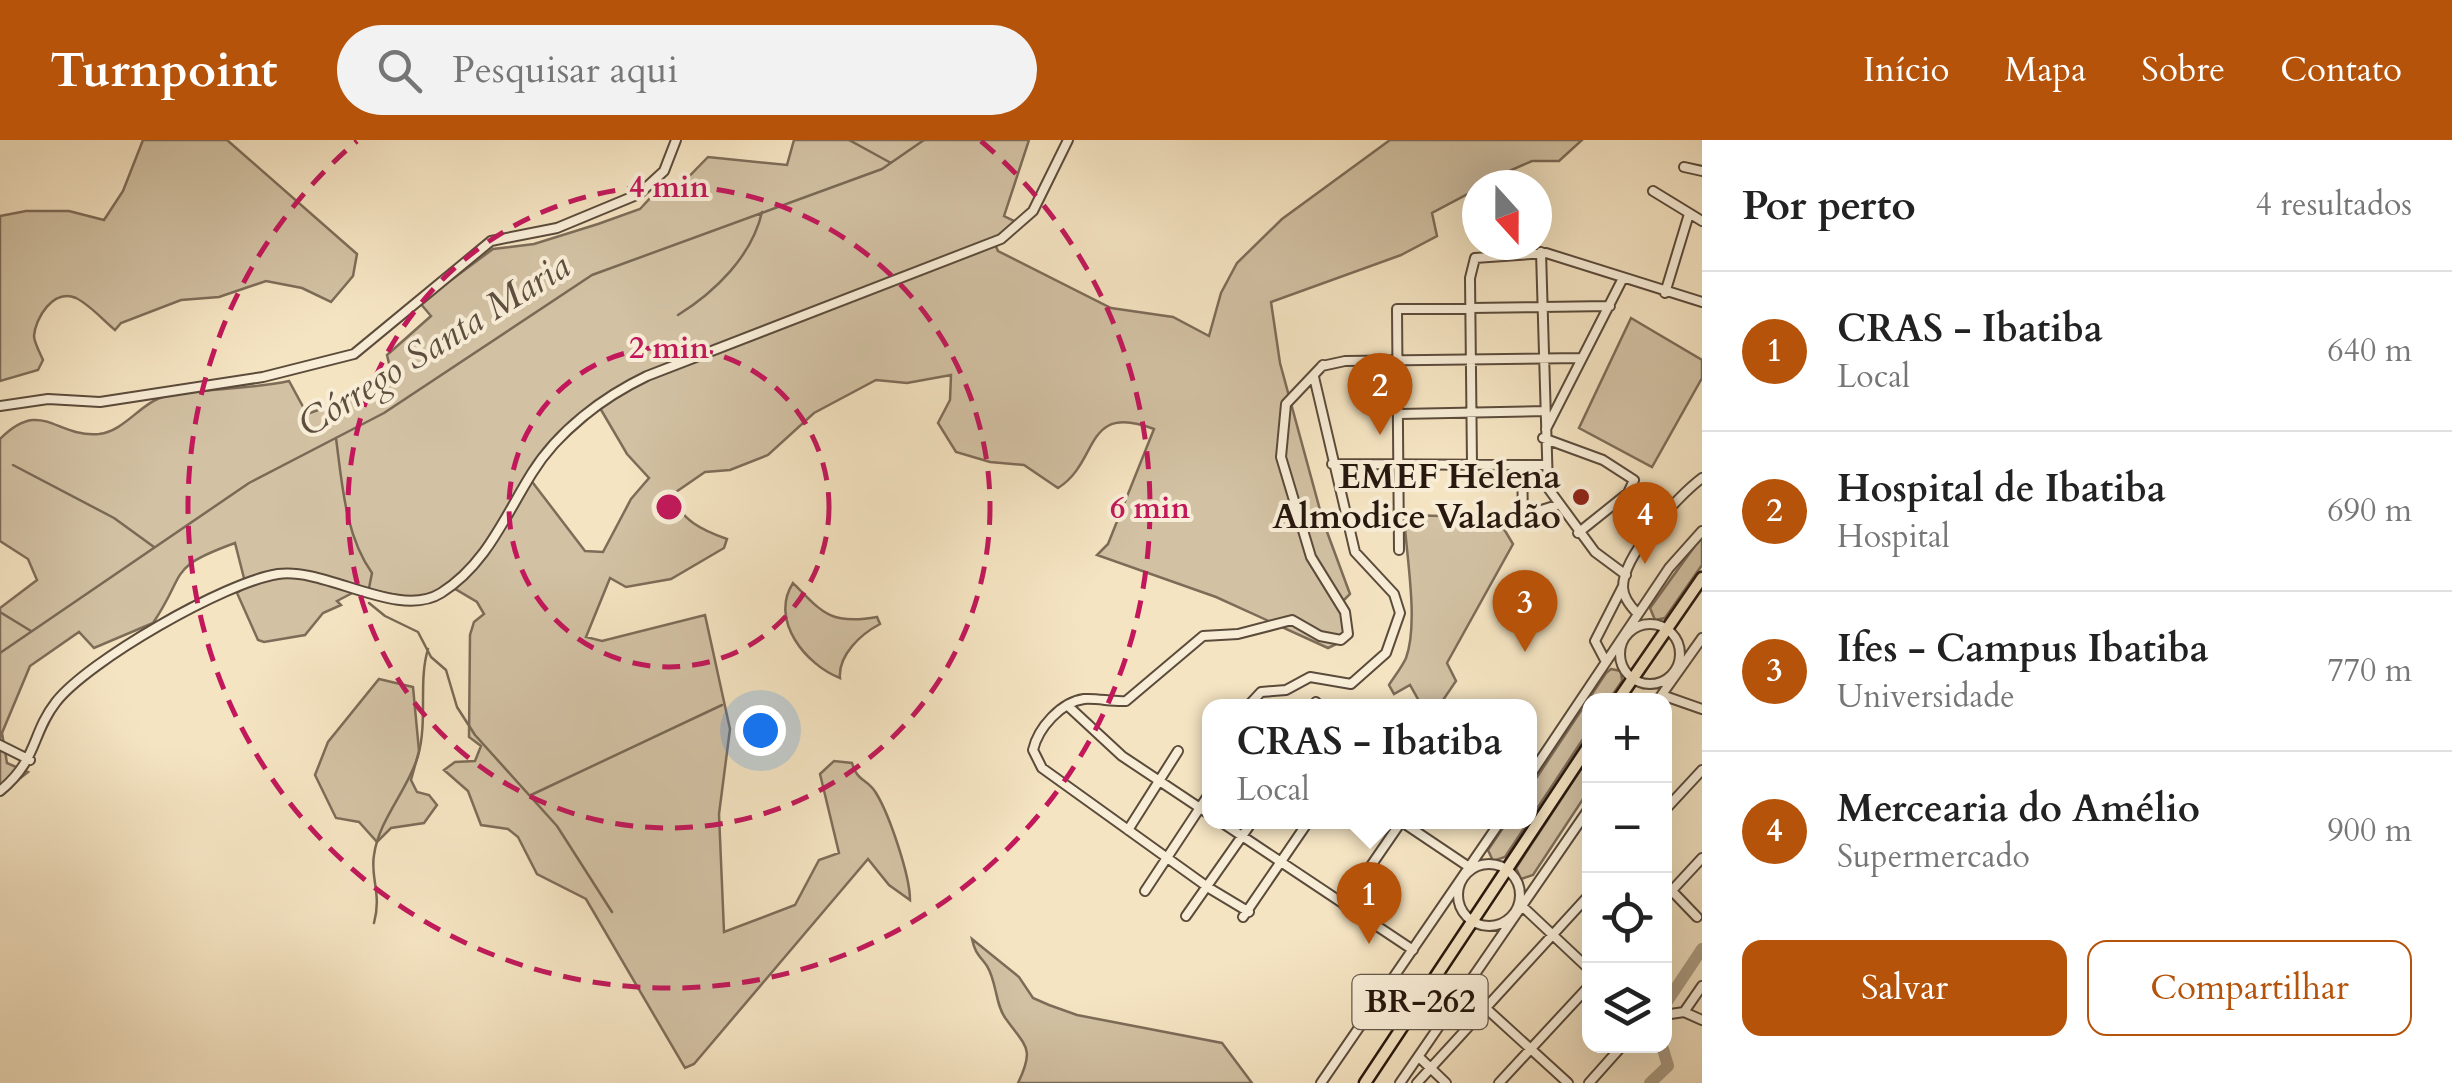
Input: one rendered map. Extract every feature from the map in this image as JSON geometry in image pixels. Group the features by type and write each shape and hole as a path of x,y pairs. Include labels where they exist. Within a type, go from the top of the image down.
{"highway":[{"path":"1623,693 1702,578"},
{"name":"BR-262","path":"1537,825 1582,756"},
{"name":"BR-262","path":"1365,1083 1470,917 1534,829"}],"street":[{"path":"0,406 48,398 93,403 264,377 350,355 490,241 567,225 639,194 664,171 676,140"},
{"path":"0,791 30,760 46,716 78,680 232,589 286,573 411,601 444,592 485,552 540,460 596,406 647,376 1001,239 1033,211 1068,140"},
{"path":"1684,166 1702,171"},
{"path":"1652,190 1702,222"},
{"path":"1665,293 1689,214"},
{"path":"1552,256 1702,302"},
{"path":"1472,464 1470,306 1475,260"},
{"path":"1541,260 1543,358 1550,411"},
{"path":"1622,280 1550,411 1544,465 1550,494 1557,506 1606,563 1626,574"},
{"path":"1399,550 1398,308 1610,306"},
{"path":"1303,829 1246,914 1042,768 1034,757 1036,737 1068,706 1086,699 1126,701 1208,634 1238,634 1292,620 1330,639 1341,640 1348,634 1345,612 1311,557 1281,457 1286,404 1323,365 1345,361 1582,358"},
{"path":"1254,699 1261,692 1286,690 1310,677 1346,685 1355,682 1386,653 1400,613 1394,594 1355,552 1314,388 1313,378 1323,365"},
{"path":"1400,414 1550,411"},
{"path":"1545,432 1634,480 1628,493 1578,533"},
{"path":"1332,464 1544,465"},
{"path":"1522,465 1523,520 1557,506"},
{"path":"1606,662 1596,640 1624,586 1626,574 1654,528 1702,478"},
{"path":"1346,522 1398,520"},
{"path":"1537,766 1624,636 1702,530"},
{"path":"1624,586 1652,624"},
{"path":"1624,636 1652,624 1667,628 1679,643 1677,672"},
{"path":"1624,636 1621,661 1632,679 1652,683 1677,672"},
{"path":"1679,643 1700,640"},
{"path":"1663,693 1700,640"},
{"path":"1652,683 1656,693"},
{"path":"1672,702 1702,708"},
{"path":"1068,706 1116,752 1202,809"},
{"path":"0,745 30,760"},
{"path":"1128,830 1178,751"},
{"path":"1672,802 1702,770"},
{"path":"1145,891 1202,815"},
{"path":"1400,1083 1582,819"},
{"path":"1232,829 1414,950"},
{"path":"1186,916 1248,829"},
{"path":"1344,905 1396,829"},
{"path":"1412,829 1469,867"},
{"path":"1321,1083 1495,829"},
{"path":"1482,848 1490,865"},
{"path":"1697,917 1672,891 1702,858"},
{"path":"1463,876 1490,865 1508,869 1517,884 1516,915"},
{"path":"1463,876 1459,899 1470,917"},
{"path":"1517,884 1540,880"},
{"path":"1416,1083 1582,903"},
{"path":"1437,915 1449,906 1488,924 1516,915"},
{"path":"1522,906 1582,963"},
{"path":"1488,924 1495,945"},
{"path":"1684,1012 1702,986"},
{"path":"1467,990 1568,1083"},
{"path":"1499,1083 1582,994"},
{"path":"1672,1014 1684,1012 1702,1020"},
{"path":"1589,1083 1616,1053"},
{"path":"1420,1058 1446,1083"}],"shaded area":[{"path":"143,140 227,140 357,254 353,276 331,302 302,288 266,281 219,297 181,300 121,323 115,330 76,298 60,297 47,307 35,329 34,338 43,360 38,370 0,381 0,216 26,211 69,211 104,220 123,191"},
{"path":"794,140 1029,140 1004,216 1016,222 994,242 998,251 1111,308 1173,317 1209,336 1221,293 1237,263 1282,219 1390,140 1582,140 1559,161 1532,161 1511,170 1462,170 1462,197 1432,213 1437,236 1401,255 1271,302 1280,363 1323,521 1350,594 1341,603 1349,638 1328,648 1216,597 1097,555 1108,544 1154,429 1115,423 1103,429 1081,464 1058,488 1024,465 990,462 956,452 938,423 950,400 951,375 907,383 876,380 814,413 768,455 730,470 705,472 673,494 687,518 727,539 724,548 671,579 626,587 610,578 586,637 602,641 705,615 730,729 719,814 724,932 795,905 819,860 839,853 820,774 834,761 852,763 876,793 898,845 910,900 889,885 868,859 694,1064 685,1068 586,899 537,874 518,837 508,829 481,825 468,791 444,770 455,762 475,761 481,746 469,737 470,635 474,622 484,614 477,602 450,586 417,599 362,588 337,601 341,605 323,613 305,635 264,642 258,640 237,593 246,586 235,543 213,551 181,573 153,623 94,648 79,632 30,666 2,733 7,763 28,772 0,794 0,608 37,580 28,559 0,541 0,439 27,421 38,420 84,434 108,432 157,399 196,392 289,381 307,414 373,391 391,372 387,355 431,316 420,303 493,249 534,244 598,224 640,209 653,195 667,199 708,157 787,165","holes":["600,408 627,454 649,478 631,499 603,552 585,551 530,479 550,452"]},
{"path":"1631,318 1702,360 1702,378 1652,467 1579,428"},
{"path":"1404,515 1479,517 1480,529 1504,529 1513,544 1447,663 1456,681 1444,699 1418,699 1410,685 1394,694 1389,685 1406,658 1410,643 1411,588"},
{"path":"1702,536 1702,565 1665,618 1655,620 1650,608"},
{"path":"793,583 829,615 849,619 877,617 880,624 858,639 847,653 840,678 804,652 788,626 785,612"},
{"path":"1611,669 1621,671 1622,681 1614,693 1593,693"},
{"path":"379,679 413,687 419,751 411,780 417,792 429,795 437,805 424,823 391,828 377,842 359,822 336,818 315,775 328,742"},
{"path":"1582,709 1582,741 1537,809 1537,777"},
{"path":"1582,768 1582,801 1533,875 1521,879 1516,868"},
{"path":"1502,829 1523,829 1505,857 1493,861 1488,850"},
{"path":"972,939 1019,977 1033,998 1077,1015 1222,1043 1252,1083 1018,1083 1026,1062 1026,1048 1002,1013 990,972"}],"waterway":[{"path":"849,140 891,163"},
{"name":"Córrego Santa Maria","path":"0,653 249,483 384,413 592,275 882,169 924,140"},
{"path":"678,315 705,295 741,258 762,212"},
{"path":"336,438 350,525 372,573 369,588"},
{"path":"13,465 114,518 154,547"},
{"path":"369,603 385,616 418,632 431,657 446,670 457,707 475,735 557,826 612,912"},
{"path":"0,612 31,631"},
{"path":"374,923 374,855 382,829 418,756 428,649"},
{"path":"531,795 722,705"},
{"path":"1672,994 1702,949"},
{"path":"1650,1083 1668,1066 1664,1053"}],"place":[{"name":"Hospital de Ibatiba","path":"1380,435"},
{"name":"EMEF Helena Almodice Valadão","path":"1581,497"},
{"name":"Mercearia do Amélio","path":"1645,564"},
{"name":"Ifes - Campus Ibatiba","path":"1525,652"},
{"name":"CRAS - Ibatiba","path":"1369,944"}]}
